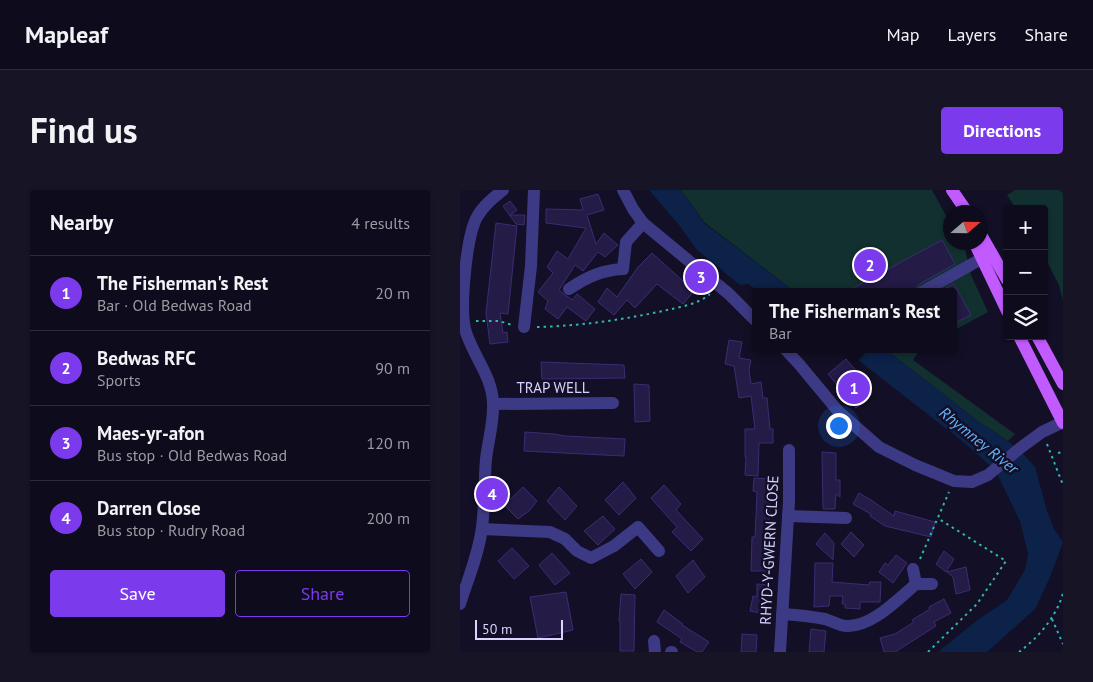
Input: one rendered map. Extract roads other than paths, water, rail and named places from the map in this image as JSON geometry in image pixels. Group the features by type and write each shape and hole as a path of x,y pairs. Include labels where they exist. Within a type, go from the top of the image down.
{"main road":[{"path":"953,191 959,205"},
{"path":"953,191 962,205"},
{"path":"988,247 1003,273"},
{"path":"977,250 1003,303"},
{"path":"1021,340 1063,423"},
{"path":"1039,340 1063,384"}],"street":[{"path":"460,604 482,529 486,458 494,404 487,377 464,328 463,305 466,260 473,225 482,209 503,190"},
{"path":"524,327 531,266 534,190"},
{"path":"623,190 643,223 719,286 752,317"},
{"path":"569,288 589,276 610,270 623,269 626,242 643,223"},
{"path":"929,288 981,259"},
{"path":"789,353 838,411 879,447 915,465 954,481 972,482 980,479 995,470 1042,432 1063,423"},
{"name":"TRAP WELL","path":"494,404 613,403"},
{"name":"RHYD-Y-GWERN CLOSE","path":"780,652 790,450"},
{"path":"788,516 846,518"},
{"path":"482,529 550,532 565,539 577,551 591,558 614,546 638,528 658,551"},
{"path":"913,568 916,584"},
{"path":"782,614 801,615 846,626 858,625 877,617 916,584 932,584"}],"water":[{"path":"649,190 681,190 704,223 790,288 754,288 748,284 740,285 697,250 679,225"},
{"name":"Rhymney River","path":"849,353 890,353 982,424 1019,449 1035,467 1047,511 1054,529 1063,542 1050,577 1035,609 987,652 938,652 975,622 1007,600 1025,570 1028,554 1020,521 995,470 962,441"}],"place":[{"name":"Bedwas RFC","path":"870,265"},
{"name":"Maes-yr-afon","path":"701,277"},
{"name":"The Fisherman's Rest","path":"854,388"},
{"name":"Darren Close","path":"492,494"}]}
